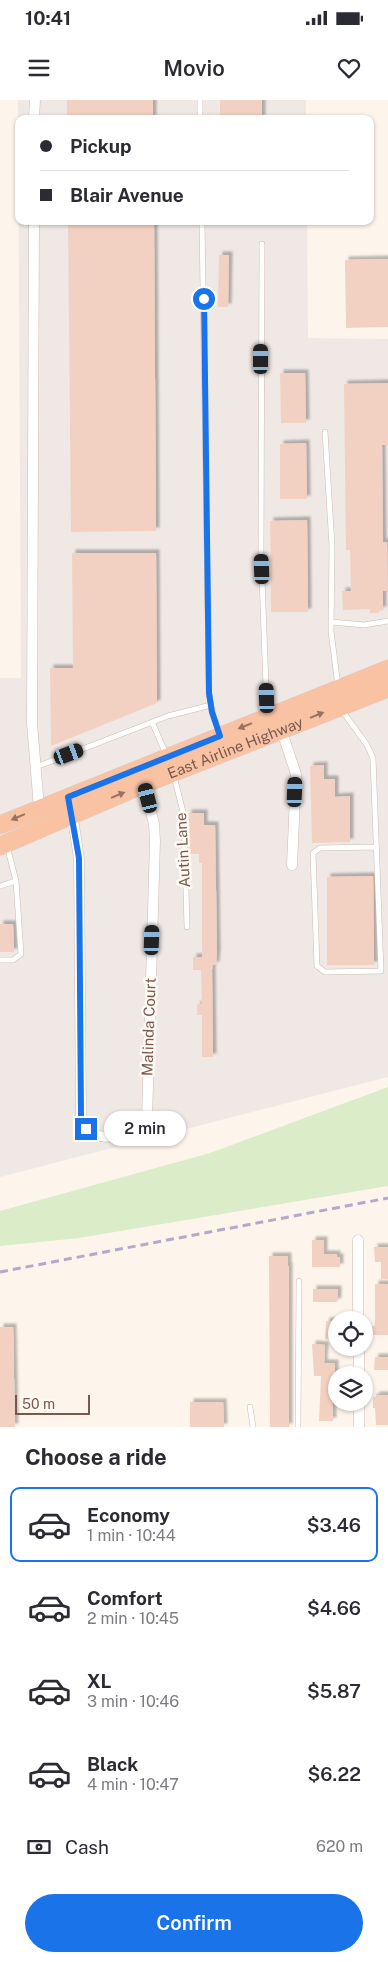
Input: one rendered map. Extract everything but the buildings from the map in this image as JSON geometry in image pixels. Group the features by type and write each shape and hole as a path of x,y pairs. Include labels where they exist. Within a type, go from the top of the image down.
{"highway":[{"name":"East Airline Highway","path":"0,825 39,808 70,805 144,784 170,765 220,736 388,668"},
{"name":"East Airline Highway","path":"3,844 70,805 170,765 281,730 388,688"}],"street":[{"path":"34,115 35,100"},
{"path":"34,225 32,723 39,808"},
{"path":"268,717 281,730 296,774 292,865"},
{"name":"Malinda Court","path":"70,805 79,858 81,1117 86,1129 98,1136 112,1136 142,1128 146,1121 155,841 154,824 144,784"},
{"path":"358,1240 358,1311"},
{"path":"359,1411 359,1427"}],"lane":[{"path":"200,100 200,115"},
{"path":"202,225 209,693 220,736"},
{"path":"262,244 261,550 268,717"},
{"path":"325,432 332,546 332,622 338,687"},
{"path":"332,622 364,625 388,622"},
{"path":"36,767 177,713 211,705"},
{"path":"339,706 367,746 372,758 376,847 380,940 381,970 325,972 317,966 314,853 320,848 376,847"},
{"name":"Autin Lane","path":"152,722 170,765 184,816 187,927"},
{"path":"0,960 13,960 20,954 16,881 3,844"},
{"path":"0,886 16,881"},
{"path":"298,1427 299,1281"},
{"path":"250,1407 253,1427"}],"shaded area":[{"path":"18,100 306,100 306,115 18,115"},
{"path":"19,225 307,225 308,338 388,339 388,1077 0,1177 0,678 21,678"}],"green space":[{"path":"388,1087 388,1186 79,1238 0,1246 0,1211 210,1153"}],"railway":[{"path":"0,1272 388,1198"}],"route":[{"path":"86,1129 81,1117 79,858 68,797 220,736 212,712 209,693 204,299"}]}
